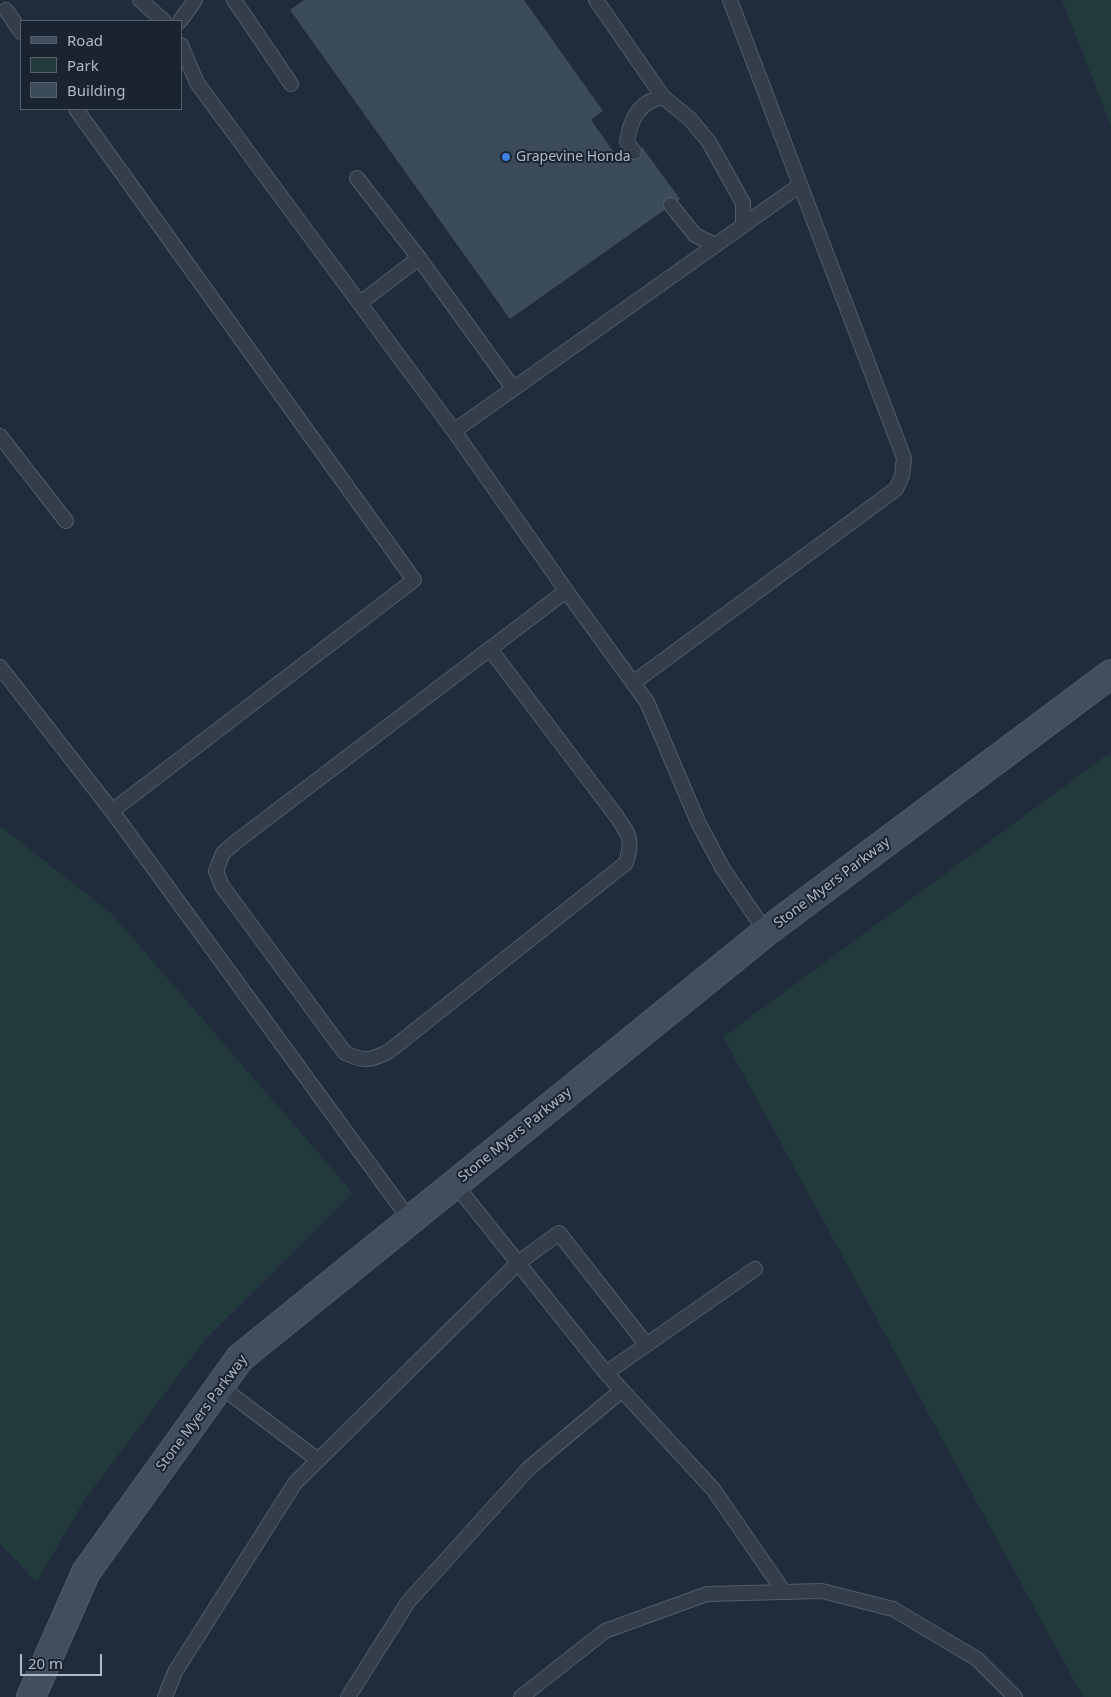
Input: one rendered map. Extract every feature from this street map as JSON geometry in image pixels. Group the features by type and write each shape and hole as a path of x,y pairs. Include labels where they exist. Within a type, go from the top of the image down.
{"street":[{"name":"Stone Myers Parkway","path":"31,1697 86,1572 240,1358 766,932 1111,674"}],"lane":[{"path":"140,0 163,20"},
{"path":"181,20 195,0"},
{"path":"234,0 292,84"},
{"path":"596,0 663,97 690,119 709,142 743,203 743,226"},
{"path":"633,683 896,489 902,476 904,458 730,0"},
{"path":"2,10 20,31"},
{"path":"182,48 197,83 454,431 566,591 647,702 702,830 723,869 766,932"},
{"path":"634,152 626,142 628,129 636,112 651,99 663,97"},
{"path":"77,110 414,580 112,811"},
{"path":"357,178 419,258 513,388"},
{"path":"454,431 800,185"},
{"path":"671,205 695,235 715,245"},
{"path":"360,303 419,258"},
{"path":"0,436 66,520"},
{"path":"490,649 628,832 632,845 626,863 388,1052 369,1060 354,1057 345,1052 222,886 216,871 223,853 237,840 566,591"},
{"path":"0,667 112,811 410,1220"},
{"path":"455,1184 621,1391 713,1488 784,1592"},
{"path":"166,1697 176,1672 295,1483 518,1263 559,1233 646,1344"},
{"path":"606,1373 755,1268"},
{"path":"220,1386 318,1460"},
{"path":"348,1697 408,1602 529,1468 621,1391"},
{"path":"521,1697 605,1631 707,1594 822,1591 893,1609 977,1659 1015,1697"}],"green space":[{"path":"1062,0 1111,0 1111,127"},
{"path":"1111,752 1111,1697 1083,1697 723,1037"},
{"path":"0,826 111,913 353,1193 206,1339 88,1495 36,1582 0,1544"}],"building":[{"name":"Grapevine Honda","path":"304,0 524,0 603,111 591,120 621,162 642,147 680,199 510,319 290,10"}],"place":[{"name":"Grapevine Honda","path":"506,157"}]}
